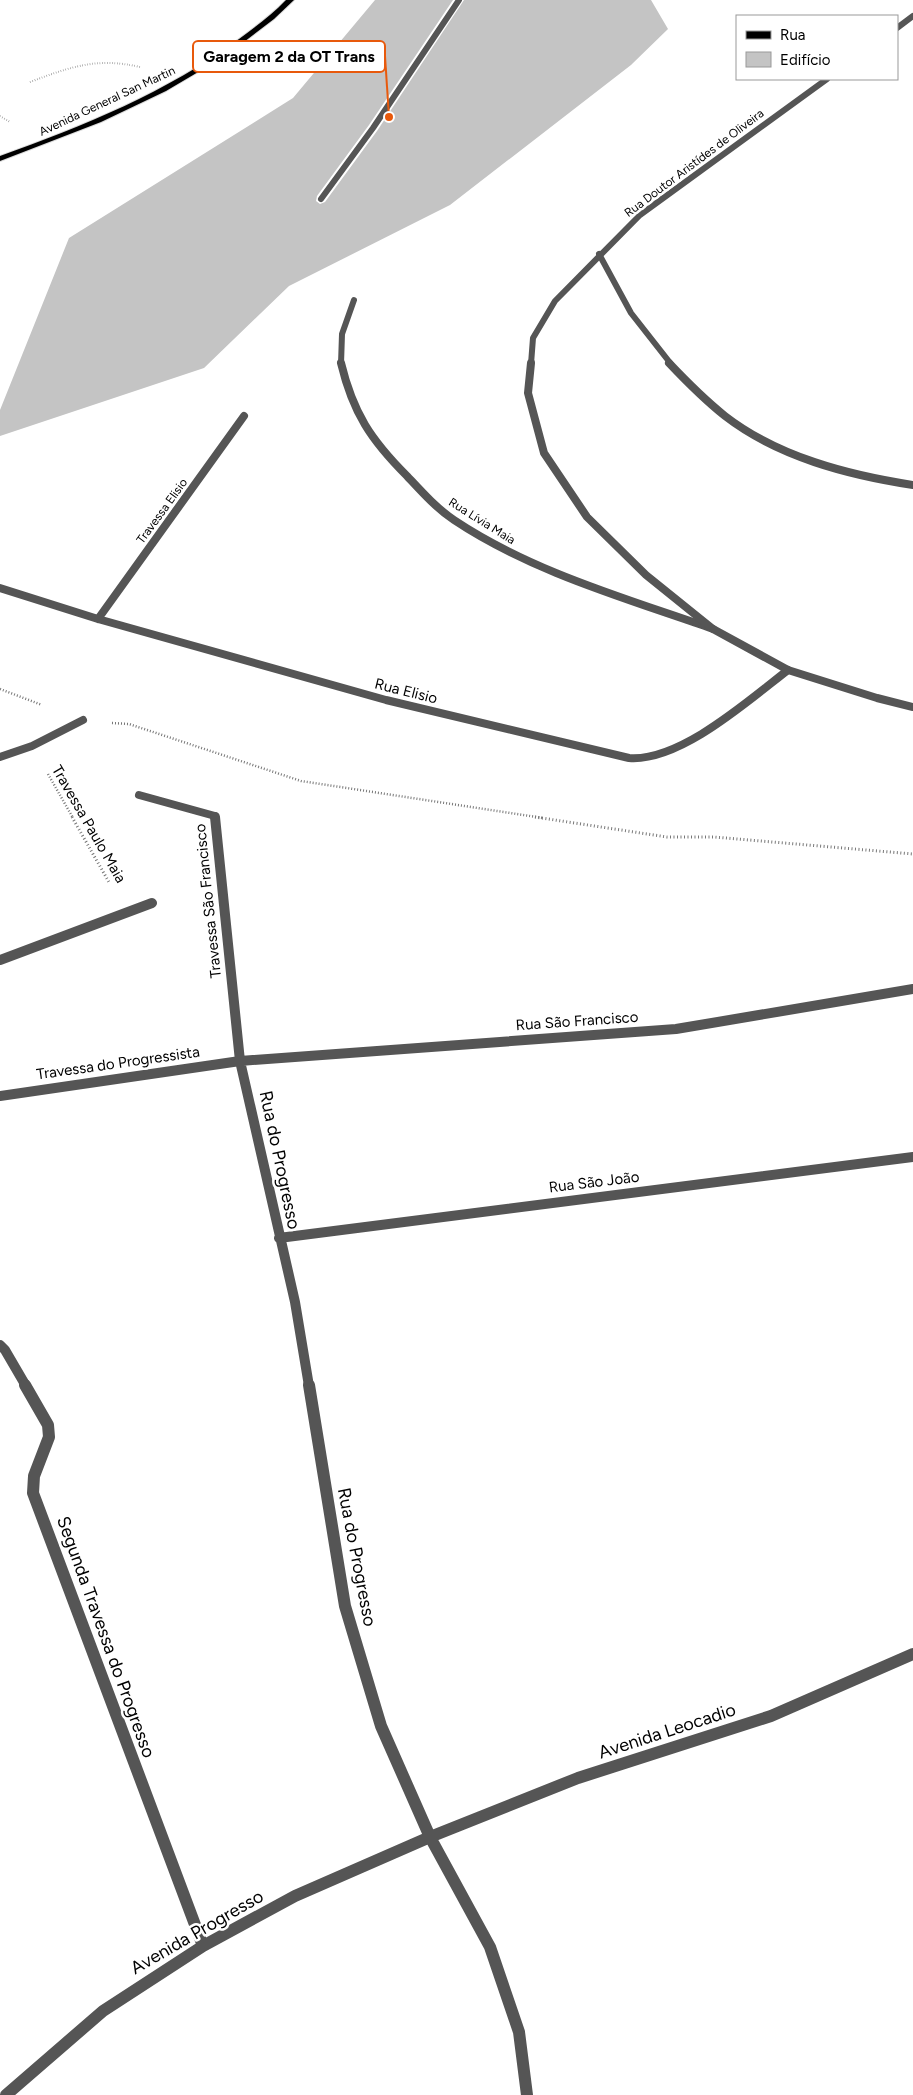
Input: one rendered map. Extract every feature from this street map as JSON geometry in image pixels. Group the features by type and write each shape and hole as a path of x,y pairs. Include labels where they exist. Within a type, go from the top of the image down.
{"main road":[{"name":"Avenida General San Martin","path":"0,159 59,138 178,82 234,47 282,9 290,0"}],"street":[{"path":"321,200 373,128 459,0"},
{"path":"898,27 913,16"},
{"name":"Rua Doutor Aristídes de Oliveira","path":"826,80 640,215 599,254 555,301 533,338 528,393 544,453 587,517 646,575 713,629 788,670 877,698 913,707"},
{"path":"599,254 636,321 685,380 726,416 758,436 803,457 886,481 913,485"},
{"name":"Rua Lívia Maia","path":"354,300 342,334 341,363 348,390 364,426 390,460 429,499 454,519 505,550 580,583 713,629"},
{"name":"Travessa Elisio","path":"98,619 244,416"},
{"name":"Rua Elisio","path":"0,588 98,619 386,700 616,756 642,758 671,751 694,739 788,670"},
{"path":"0,757 32,746 83,720"},
{"name":"Travessa São Francisco","path":"139,795 215,816 240,1060"},
{"path":"0,960 152,903"},
{"name":"Rua São Francisco","path":"240,1060 676,1029 913,989"},
{"name":"Travessa do Progressista","path":"0,1096 240,1060"},
{"name":"Rua do Progresso","path":"240,1060 295,1302 346,1606 381,1726 430,1836 490,1947 519,2032 527,2095"},
{"name":"Rua São João","path":"279,1238 913,1157"},
{"name":"Segunda Travessa do Progresso","path":"0,1345 6,1350 48,1424 49,1437 34,1476 33,1493 203,1946"},
{"name":"Avenida Leocadio","path":"430,1836 578,1778 771,1716 913,1654"},
{"name":"Avenida Progresso","path":"6,2095 103,2011 203,1946 295,1896 430,1836"}],"path":[{"path":"30,82 98,60 124,62 151,70 178,82"},
{"path":"0,689 83,720 129,724 301,781 667,837 714,837 913,854"},
{"name":"Travessa Paulo Maia","path":"32,746 127,912"}],"building":[{"path":"375,0 453,0 369,125 317,196 316,201 320,204 325,202 377,131 464,0 651,0 668,29 631,65 450,205 289,286 204,368 0,436 0,410 69,238 293,98"}],"place":[{"name":"Garagem 2 da OT Trans","path":"389,117"}]}
